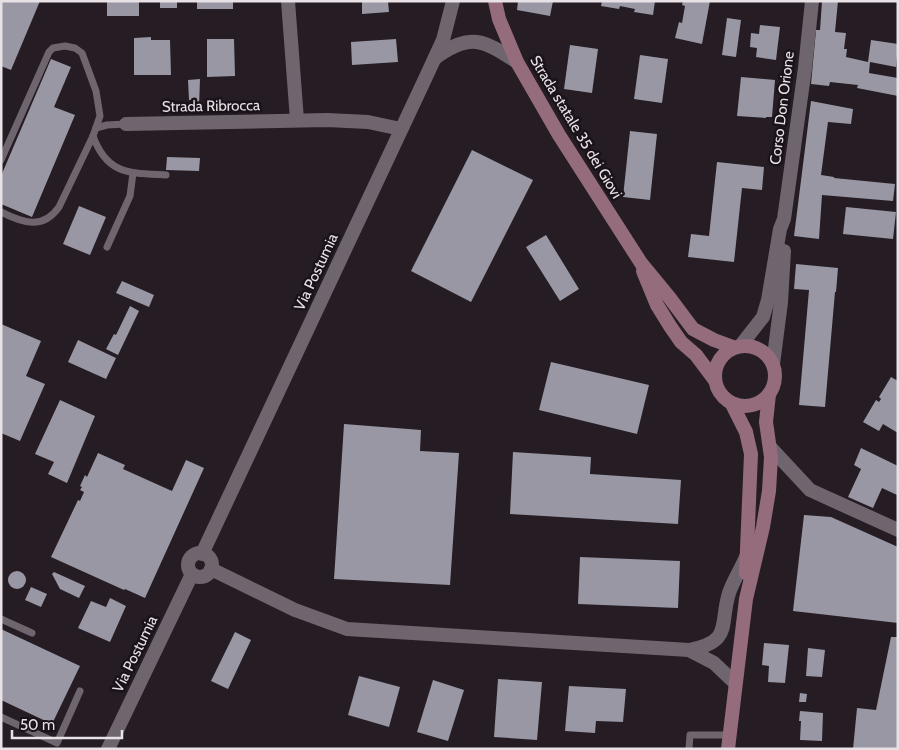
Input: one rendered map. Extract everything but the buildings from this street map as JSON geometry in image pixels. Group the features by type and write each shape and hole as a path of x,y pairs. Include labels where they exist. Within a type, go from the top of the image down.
{"main road":[{"name":"Strada statale 35 dei Giovi","path":"495,1 499,19 517,62 559,135 641,263 693,329 708,338 737,346"},
{"name":"Strada statale 35 dei Giovi","path":"641,263 649,288 670,326 714,379"},
{"path":"729,742 746,599 763,527 771,469 766,422 769,394 775,380 773,364 764,352 757,348 737,346 720,357 716,364 714,379 720,394 732,404 749,441 771,469"},
{"path":"732,404 740,406 756,404 769,394"},
{"path":"746,599 746,558 751,464 749,441"}],"street":[{"path":"288,1 297,120"},
{"name":"Via Postumia","path":"202,554 435,58 443,40 452,1"},
{"name":"Corso Don Orione","path":"773,364 781,302 784,219 805,68 812,1"},
{"path":"435,58 451,46 464,42 479,42 497,48 517,62"},
{"name":"Strada Ribrocca","path":"126,124 297,120 368,122 401,129"},
{"name":"Corso Don Orione","path":"737,346 762,317 768,300 780,229 784,219"},
{"path":"770,447 810,490 898,530"},
{"path":"771,469 797,476"},
{"path":"202,554 210,559 211,569 203,577 192,574 188,568 189,560 194,555 202,554"},
{"path":"211,569 294,610 347,629 689,650 705,647 717,639 723,624 730,593 746,558"},
{"name":"Via Postumia","path":"108,749 192,574"},
{"path":"689,650 714,663 735,683"}],"lane":[{"path":"1,160 49,52 53,48 65,46 75,48 82,53 96,91 100,116 93,136 53,216 30,223 1,212"},
{"path":"96,128 107,125 126,124"},
{"path":"93,136 98,151 116,168 133,173 166,175"},
{"path":"107,247 130,196 133,173"},
{"path":"1,619 32,633"},
{"path":"1,717 55,746 80,692"},
{"path":"689,749 690,735 729,742"}]}
